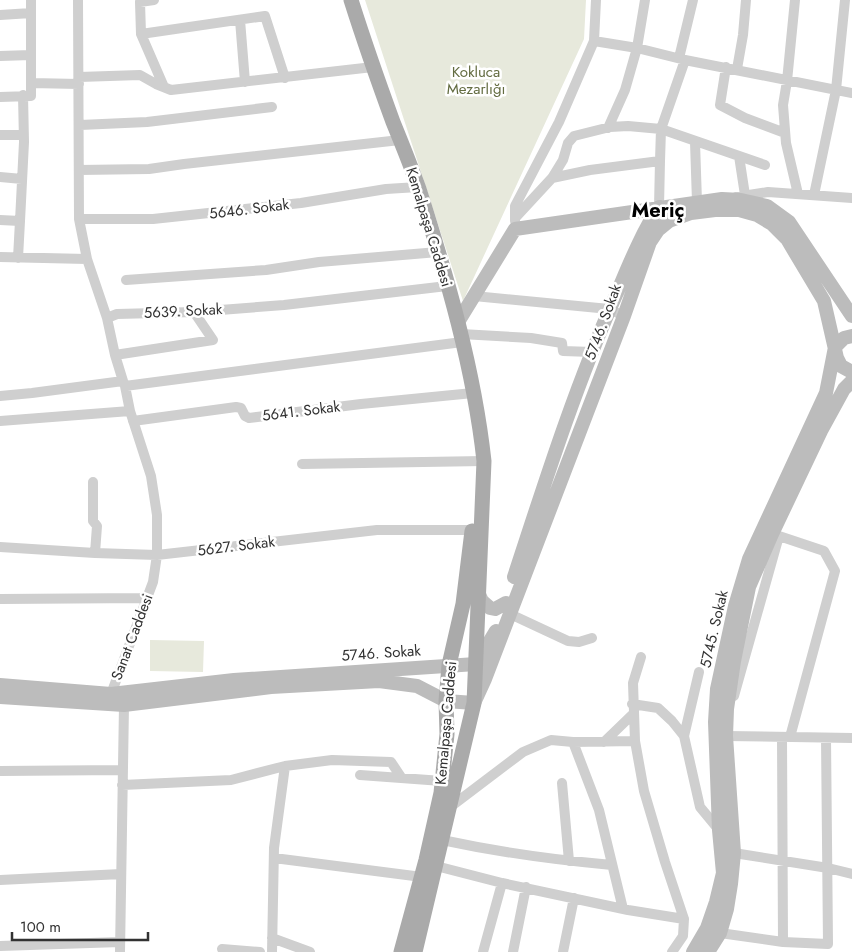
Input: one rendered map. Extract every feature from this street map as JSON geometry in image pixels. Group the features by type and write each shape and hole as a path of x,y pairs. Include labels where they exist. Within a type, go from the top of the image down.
{"main road":[{"name":"Kemalpaşa Caddesi","path":"351,0 373,67 418,187 438,252 474,392 484,461 474,703 415,952"},
{"name":"Kemalpaşa Caddesi","path":"400,952 422,877 442,781 447,734 446,701 450,665 463,604 472,530 484,461"}],"street":[{"path":"18,258 23,135 27,96 31,83 31,0"},
{"path":"78,0 79,219 87,259 107,318 115,355 124,383"},
{"path":"151,0 140,2 141,34 164,87"},
{"path":"515,223 515,206 559,122 594,41 596,0"},
{"path":"608,128 625,90 637,48 645,0"},
{"path":"659,207 661,129 682,59 692,0"},
{"path":"737,69 743,35 746,0"},
{"path":"795,0 783,105 785,133 798,194"},
{"path":"814,195 836,90 845,0"},
{"path":"0,15 31,13"},
{"path":"141,34 265,16 285,78"},
{"path":"240,20 244,82"},
{"path":"594,41 637,48 787,81 852,93"},
{"path":"0,56 31,55"},
{"path":"31,83 140,75 171,90 373,67"},
{"path":"726,67 720,105 745,118 785,133"},
{"path":"0,96 27,96"},
{"path":"80,124 147,122 272,107"},
{"path":"460,333 474,296 515,223 552,178 563,160 568,142 574,136 608,128 628,126 661,129 765,165"},
{"path":"0,135 23,135"},
{"path":"79,170 149,169 400,140"},
{"path":"695,142 697,202"},
{"path":"739,156 745,195"},
{"path":"552,178 590,170 660,161"},
{"path":"0,177 22,179"},
{"name":"5646. Sokak","path":"79,219 153,219 301,203 386,189 418,187"},
{"path":"515,223 659,207 768,192 852,198"},
{"path":"722,199 740,200 767,206 789,222 852,316"},
{"name":"5746. Sokak","path":"0,685 111,694 234,680 476,664 494,636 508,608 551,464 592,352 646,226 659,207"},
{"name":"5746. Sokak","path":"474,703 508,608 624,316 650,242 658,230 669,221 691,213 715,210 739,210 757,215 772,224 787,239 824,301 837,358 841,366 852,372"},
{"path":"0,220 20,221"},
{"path":"126,280 266,270 319,262 438,252"},
{"path":"0,257 87,259"},
{"name":"5639. Sokak","path":"107,318 117,314 194,312 284,305 447,286"},
{"path":"474,296 609,310 624,316"},
{"path":"115,355 213,340 194,312"},
{"path":"0,396 124,383 460,333 531,338 562,343 563,350 592,352"},
{"path":"835,347 844,338 852,336"},
{"name":"5745. Sokak","path":"693,952 707,928 723,873 719,830 715,722 724,653 735,606 749,559 826,394 835,347"},
{"name":"5745. Sokak","path":"708,952 720,932 727,909 731,884 734,853 726,736 727,709 749,586 775,535 821,431 844,389 852,380"},
{"name":"Sanat Caddesi","path":"120,947 124,705 111,694 154,582 157,555 157,515 150,476 131,416 124,383"},
{"name":"5641. Sokak","path":"0,421 131,416 236,407 240,408 245,416 249,418 474,392"},
{"path":"302,464 484,461"},
{"path":"93,482 93,520 97,526 95,553"},
{"name":"5627. Sokak","path":"0,547 157,555 377,530 472,530"},
{"path":"775,535 824,551 835,571 786,737 782,860 783,942"},
{"path":"478,592 482,601 490,608 508,608 568,641 579,642 592,638"},
{"path":"0,599 147,598"},
{"path":"641,656 633,683 632,709 635,741 644,791 684,919 683,936 672,952"},
{"path":"699,672 684,736 700,807 719,830"},
{"path":"0,697 124,705 271,687 379,681 417,686 446,701 474,703"},
{"path":"604,742 632,709 658,708 684,736"},
{"path":"726,736 852,738"},
{"path":"720,932 783,942 828,944 826,738"},
{"path":"449,808 523,752 551,740 574,742 635,741"},
{"path":"574,742 599,810 623,909"},
{"path":"122,785 231,780 285,766 332,760 391,762 401,777"},
{"path":"272,952 274,858 285,766"},
{"path":"0,771 123,770"},
{"path":"360,775 442,781"},
{"path":"562,784 569,861"},
{"path":"442,840 473,847 569,861 612,865"},
{"path":"734,853 828,868 852,874"},
{"path":"274,858 422,877"},
{"path":"436,866 502,883 623,909 684,919"},
{"path":"0,880 121,874"},
{"path":"483,952 502,883"},
{"path":"513,952 526,887"},
{"path":"564,952 574,898"},
{"path":"272,938 310,952"},
{"path":"0,946 120,947"},
{"path":"222,949 260,952"}],"green space":[{"name":"Kokluca Mezarlığı","path":"365,0 586,0 584,39 463,301"},
{"path":"150,640 204,641 203,672 150,671"}],"district":[{"name":"Meriç","path":"658,210"}]}
